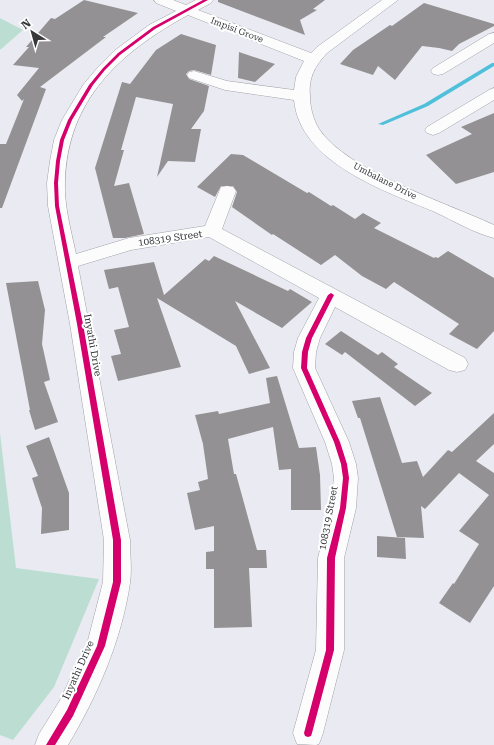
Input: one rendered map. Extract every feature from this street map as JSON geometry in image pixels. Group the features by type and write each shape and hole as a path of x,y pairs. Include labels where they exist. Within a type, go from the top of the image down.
{"street":[{"name":"Impisi Grove","path":"161,0 312,59"},
{"name":"Inyathi Drive","path":"50,745 70,713 101,646 117,582 117,540 57,206 56,183 61,147 70,120 91,85 119,54 154,28 206,0"},
{"name":"Umbalane Drive","path":"391,0 322,50 312,59 304,74 302,96 306,120 314,133 327,147 342,159 382,182 494,232"},
{"path":"438,71 494,37"},
{"path":"194,76 225,84 302,96"},
{"path":"433,130 494,93"},
{"path":"212,231 227,191"},
{"name":"108319 Street","path":"68,263 129,244 212,231 457,364"},
{"name":"108319 Street","path":"308,732 330,650 331,558 343,508 346,478 344,464 337,442 304,368 305,352 309,338 330,295"}],"green space":[{"path":"0,18 23,30 0,50"},
{"path":"0,433 16,568 99,579 54,687 13,740 0,735"}],"building":[{"path":"84,0 138,13 103,37 106,37 40,87 46,89 2,208 0,208 0,144 6,144 24,99 22,101 17,95 39,68 13,65 29,47 26,47 51,18 55,19"},
{"path":"218,0 325,0 313,9 317,10 300,20 305,35 218,2"},
{"path":"424,3 494,24 494,26 459,44 452,51 422,46 395,80 378,66 373,75 340,64 353,50 390,25 392,26"},
{"path":"181,34 216,45 211,75 194,70 189,71 186,74 189,79 209,86 204,111 191,129 201,129 195,162 168,161 157,177 173,104 136,97 121,150 124,150 114,186 129,183 144,234 125,238 113,238 95,168 122,82 130,84 156,50"},
{"path":"239,52 275,64 255,82 238,78"},
{"path":"494,113 494,172 456,184 426,155 472,134 461,127"},
{"path":"231,154 243,155 307,193 309,192 331,206 333,205 355,219 363,213 381,223 374,228 434,258 438,258 448,251 494,278 494,331 477,349 449,334 459,324 394,282 386,289 362,276 335,255 321,265 273,234 272,235 232,207 237,192 233,186 221,186 215,197 197,187"},
{"path":"214,256 288,291 290,289 312,302 282,328 235,301 270,368 249,374 236,346 157,298 181,367 118,381 111,356 121,354 114,330 129,327 118,287 109,289 104,270 154,262 164,295 205,259 209,261"},
{"path":"38,281 45,310 42,344 50,380 44,382 58,422 35,430 29,410 6,283"},
{"path":"341,331 378,355 382,352 398,364 394,367 432,393 415,406 345,352 342,355 325,344"},
{"path":"277,376 299,448 316,447 320,475 321,510 291,510 291,469 279,470 273,427 228,439 234,474 236,474 257,550 266,550 267,568 249,568 252,627 214,628 214,569 206,569 206,552 214,551 214,526 195,530 187,493 200,490 198,482 208,479 203,444 195,415 218,411 219,414 270,403 266,378"},
{"path":"380,397 402,463 417,461 423,477 448,450 452,452 494,413 494,444 476,461 494,473 494,586 470,623 439,603 453,583 454,584 479,544 459,531 489,495 459,473 425,509 421,506 424,538 397,537 360,418 358,418 352,401"},
{"path":"49,437 69,493 69,530 41,534 42,508 32,478 38,476 26,446"},
{"path":"377,536 405,538 406,559 377,557"}],"waterway":[{"path":"381,124 426,105 494,64"}],"cycle path":[{"path":"50,745 70,713 101,646 117,582 117,540 80,324 57,206 56,183 62,140 70,120 91,85 119,54 154,28 206,0"},
{"path":"308,733 330,650 331,558 343,508 346,478 344,464 337,442 304,368 305,352 309,338 331,295"}]}
